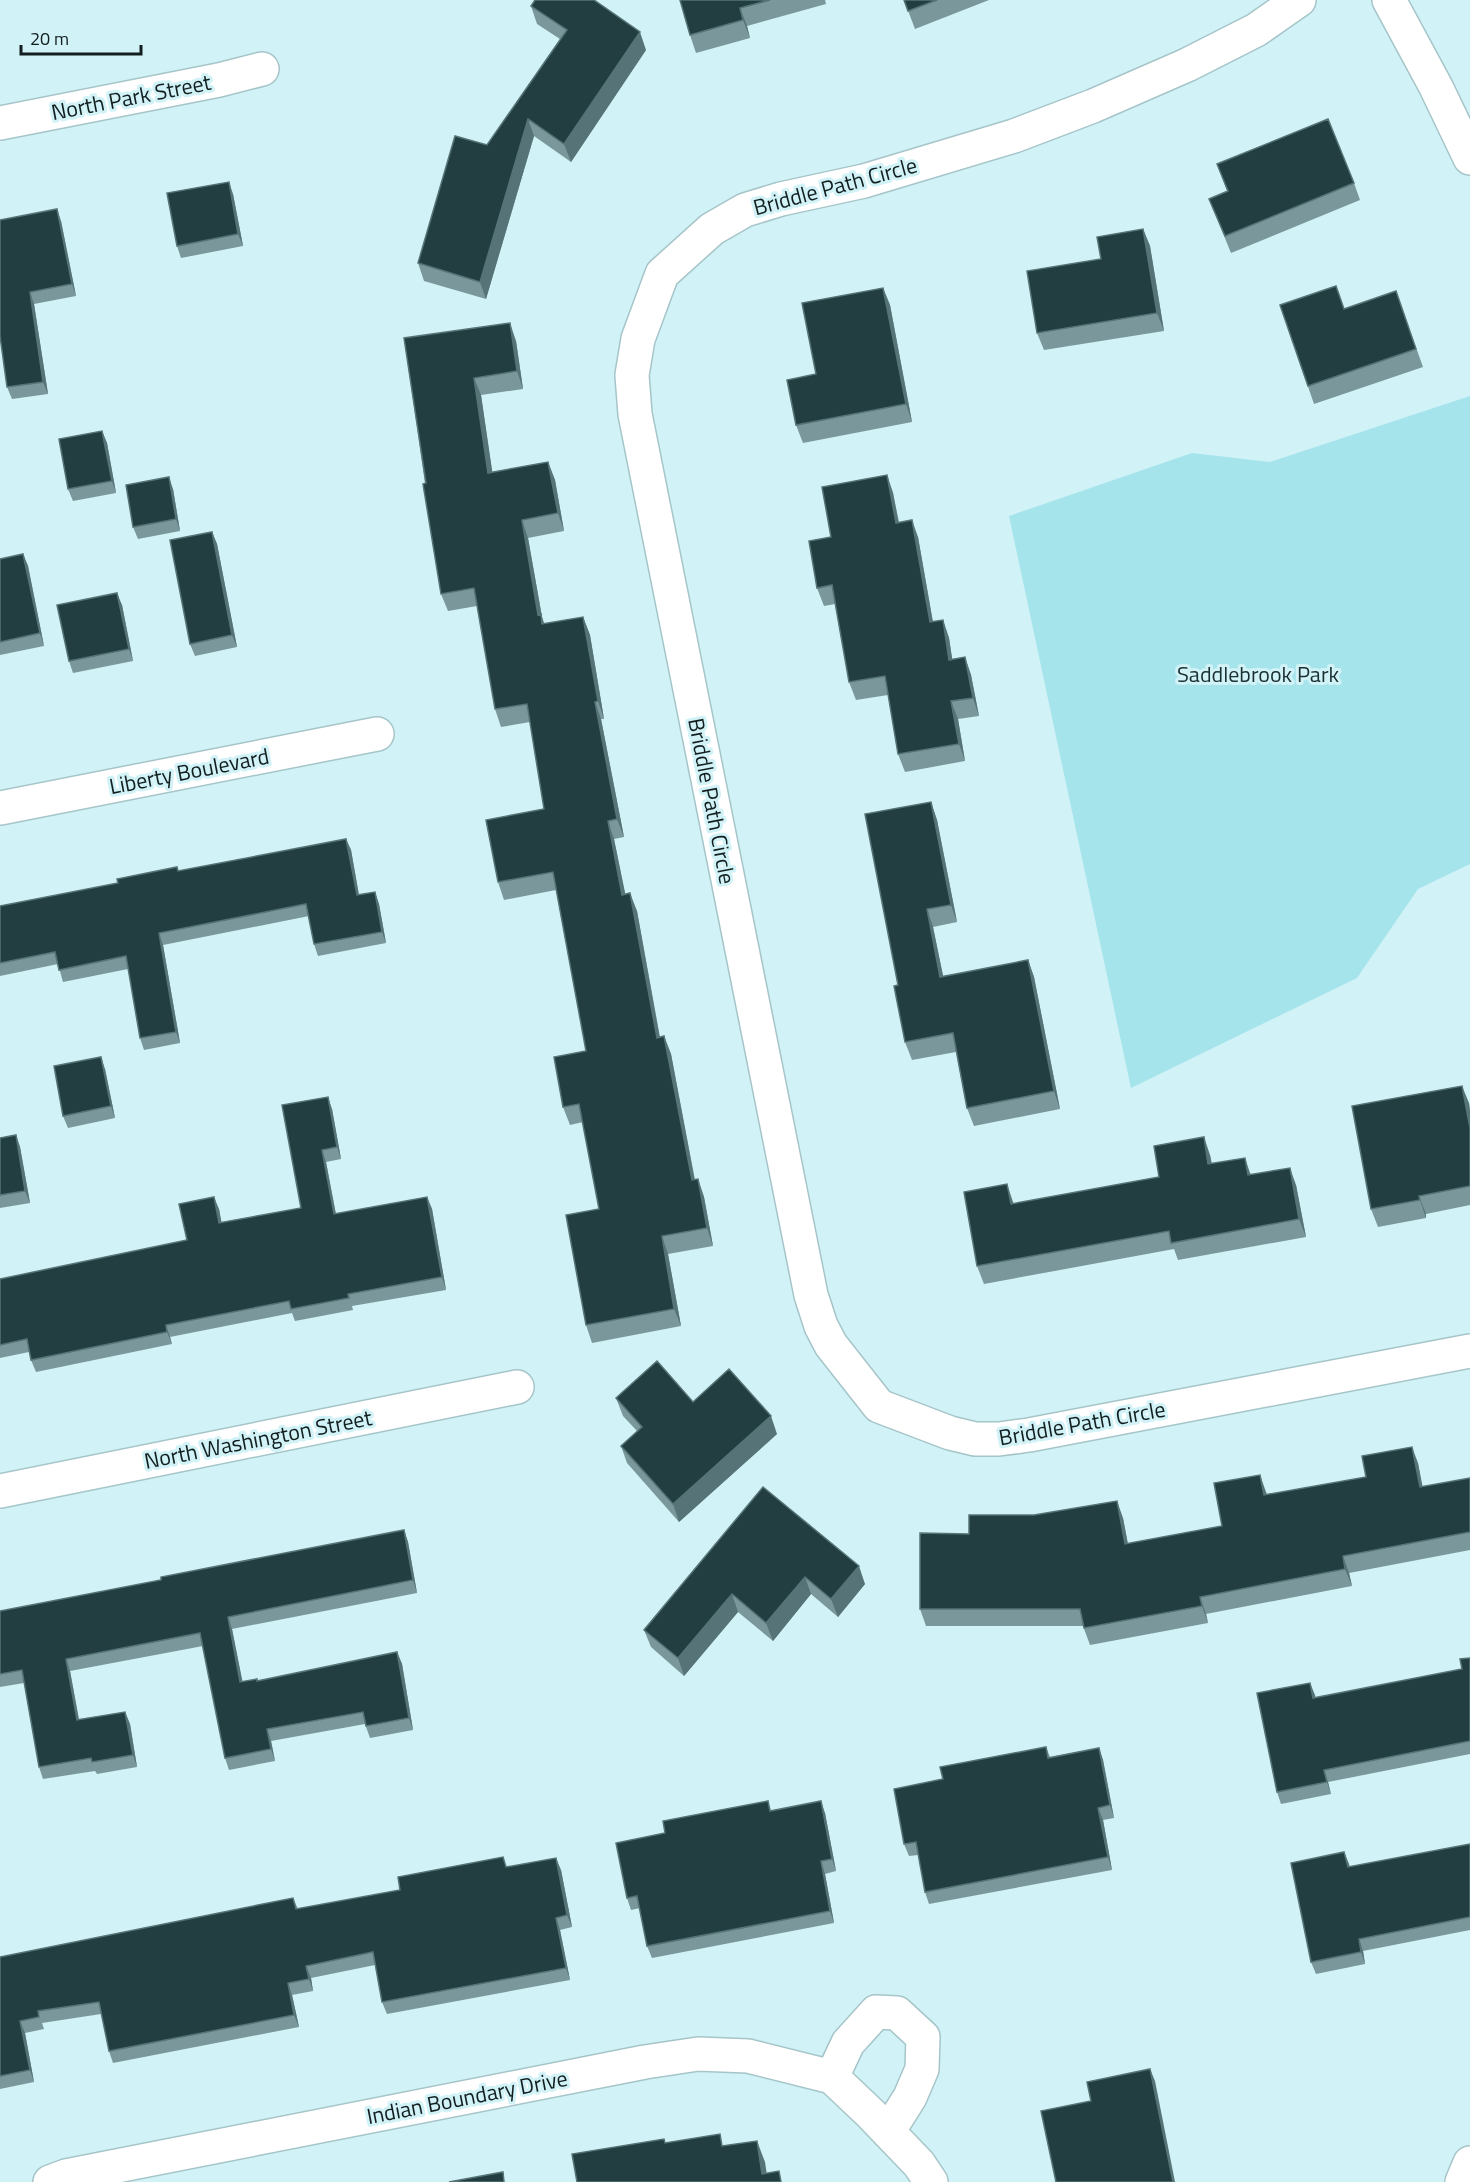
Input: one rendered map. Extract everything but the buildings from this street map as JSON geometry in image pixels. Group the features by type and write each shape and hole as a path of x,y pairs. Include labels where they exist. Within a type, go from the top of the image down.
{"street":[{"name":"Briddle Path Circle","path":"1299,0 1246,35 1187,65 1102,103 1014,136 885,175 781,199 745,210 712,229 662,274 638,339 632,375 635,414 811,1295 821,1326 831,1345 879,1406 950,1433 975,1439 999,1439 1029,1436 1470,1351"},
{"path":"1389,0 1436,87 1470,158"},
{"name":"North Park Street","path":"0,123 208,82 262,69"},
{"name":"Liberty Boulevard","path":"0,808 377,734"},
{"name":"North Washington Street","path":"0,1491 517,1387"},
{"path":"831,2077 848,2043 876,2012 897,2013 923,2037 922,2069 910,2097 880,2123"},
{"name":"Indian Boundary Drive","path":"50,2182 66,2176 645,2062 698,2054 748,2056 831,2077 880,2123 919,2164 931,2182"},
{"path":"1462,2182 1470,2163"}],"green space":[{"name":"Saddlebrook Park","path":"1470,396 1470,864 1418,889 1357,978 1131,1088 1009,516 1192,453 1270,462"}]}
